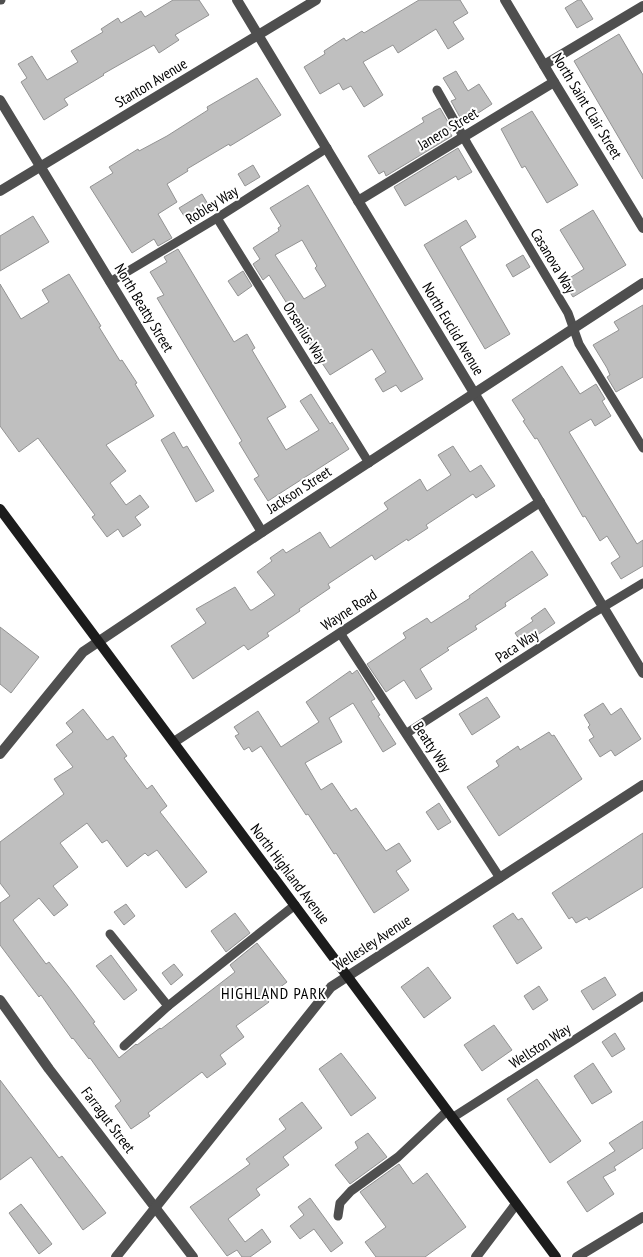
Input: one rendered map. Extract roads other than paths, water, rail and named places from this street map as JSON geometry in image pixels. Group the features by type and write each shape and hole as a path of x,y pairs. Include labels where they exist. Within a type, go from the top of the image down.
{"main road":[{"name":"North Highland Avenue","path":"0,510 556,1257"}],"street":[{"name":"North Euclid Avenue","path":"237,0 643,673"},
{"name":"Stanton Avenue","path":"0,191 316,0"},
{"name":"North Saint Clair Street","path":"505,0 643,228"},
{"path":"544,65 643,6"},
{"name":"Janero Street","path":"358,201 554,82"},
{"name":"North Beatty Street","path":"0,100 262,532"},
{"name":"Jackson Street","path":"0,754 83,652 262,532 643,283"},
{"name":"Wayne Road","path":"174,742 540,502"},
{"name":"Wellesley Avenue","path":"116,1257 332,987 643,785"},
{"name":"Farragut Street","path":"0,1000 49,1069 193,1257"},
{"path":"476,1257 516,1204"},
{"path":"578,1257 643,1217"}],"lane":[{"name":"Casanova Way","path":"438,90 463,137 568,313 579,344 643,448"},
{"name":"Robley Way","path":"110,282 217,218 327,148"},
{"name":"Orsenius Way","path":"217,218 369,463"},
{"name":"Paca Way","path":"407,733 643,583"},
{"name":"Beatty Way","path":"340,633 500,878"},
{"path":"124,1046 168,1006 294,905"},
{"path":"110,934 168,1006"},
{"name":"Wellston Way","path":"338,1216 340,1203 351,1191 398,1157 449,1114 643,996"}],"district":[{"name":"HIGHLAND PARK","path":"274,993"}]}
